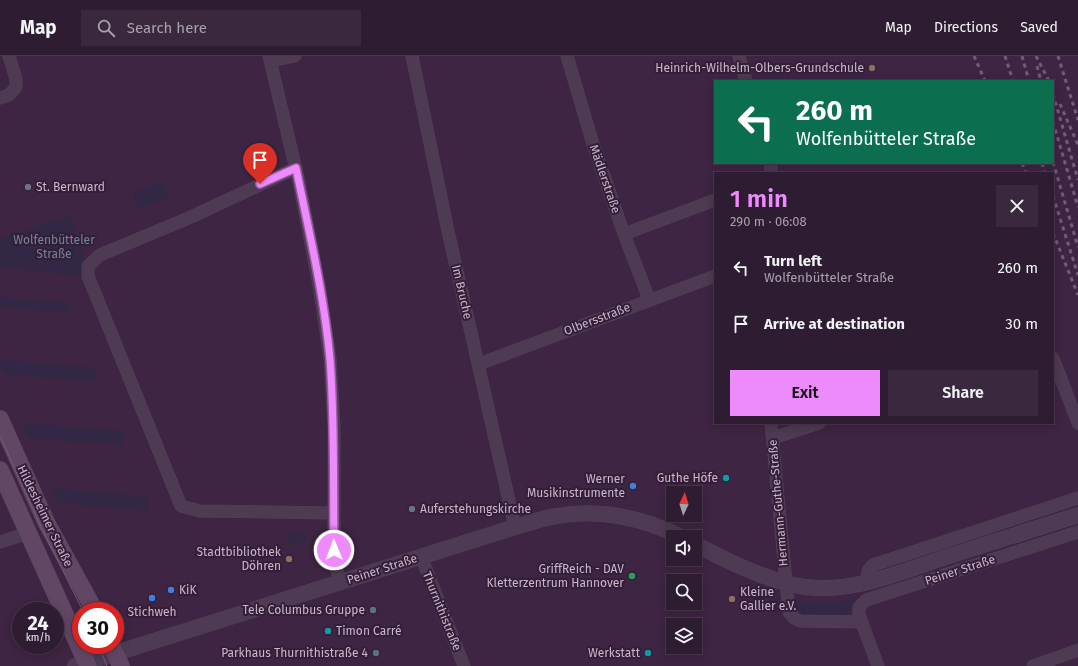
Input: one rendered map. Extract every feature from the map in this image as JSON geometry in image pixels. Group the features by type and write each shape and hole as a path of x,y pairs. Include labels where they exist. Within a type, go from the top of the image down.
{"main road":[{"name":"Hildesheimer Straße","path":"0,419 46,522 89,602"},
{"name":"Hildesheimer Straße","path":"0,470 28,532 83,665"}],"street":[{"path":"0,98 9,95 16,87 16,79 9,56"},
{"path":"295,56 270,59 296,168 319,285 330,358 334,426 334,550 336,568 341,582"},
{"name":"Im Bruche","path":"412,56 448,231 515,527"},
{"name":"Mädlerstraße","path":"567,56 593,144 624,234 649,299"},
{"path":"738,56 746,80"},
{"path":"296,168 191,217 100,255 88,266 88,276 181,506 200,511 333,513"},
{"path":"624,234 714,200"},
{"name":"Olbersstraße","path":"479,364 649,299 714,276"},
{"path":"1054,361 1078,423"},
{"name":"Hermann-Guthe-Straße","path":"771,424 789,612 794,618 800,621 862,622"},
{"path":"772,438 817,424"},
{"path":"867,582 868,571 873,565 1078,498"},
{"name":"Peiner Straße","path":"83,665 421,556 515,527 558,516 605,514 646,523 666,531"},
{"name":"Peiner Straße","path":"702,547 761,574 786,583 821,589 846,587 867,582 1078,515"},
{"path":"0,542 28,532"},
{"name":"Peiner Straße","path":"862,622 859,608 866,600 1078,532"},
{"name":"Thurnithistraße","path":"421,556 464,666"},
{"path":"862,622 878,666"},
{"path":"1033,666 1078,650"}],"green space":[{"path":"162,181 168,198 139,209 133,192"},
{"name":"Wolfenbütteler Straße","path":"70,215 88,266 88,276 0,268 0,238"},
{"path":"0,297 69,303 69,313 0,307"},
{"path":"0,360 96,368 95,382 4,374 0,366"},
{"path":"21,423 123,431 122,445 28,438"},
{"path":"51,488 150,497 149,511 59,503"},
{"path":"287,533 306,533 307,540 291,546 286,536"},
{"path":"742,583 777,598 778,611 773,613 767,596"},
{"path":"857,599 847,614 842,616 807,616 798,612 794,602 836,602"}],"tram line":[{"path":"0,436 42,529 78,602"},
{"path":"102,654 107,666"}],"railway":[{"path":"974,56 985,80"},
{"path":"1005,56 1013,80"},
{"path":"1022,56 1029,80"},
{"path":"1036,56 1048,80"},
{"path":"1058,56 1078,120"},
{"path":"1037,66 1041,80"},
{"path":"1054,97 1078,180"},
{"path":"1060,104 1078,145"},
{"path":"1054,125 1078,207"},
{"path":"1022,164 1026,172"},
{"path":"1042,164 1045,172"},
{"path":"1054,164 1078,247"},
{"path":"1054,199 1078,275"},
{"path":"1054,235 1078,295"}],"place":[{"name":"Heinrich-Wilhelm-Olbers-Grundschule","path":"872,68"},
{"name":"St. Bernward","path":"28,187"},
{"name":"Guthe Höfe","path":"726,478"},
{"name":"Werner Musikinstrumente","path":"633,486"},
{"name":"Auferstehungskirche","path":"412,509"},
{"name":"Stadtbibliothek Döhren","path":"289,559"},
{"name":"GriffReich - DAV Kletterzentrum Hannover","path":"632,576"},
{"name":"KiK","path":"171,590"},
{"name":"Stichweh","path":"152,598"},
{"name":"Kleine Gallier e.V.","path":"732,599"},
{"name":"Tele Columbus Gruppe","path":"373,610"},
{"name":"Timon Carré","path":"328,631"},
{"name":"Parkhaus Thurnithistraße 4","path":"376,653"},
{"name":"Werkstatt","path":"648,653"}],"route":[{"path":"260,184 296,168 319,285 330,358 334,426 334,550"}]}
